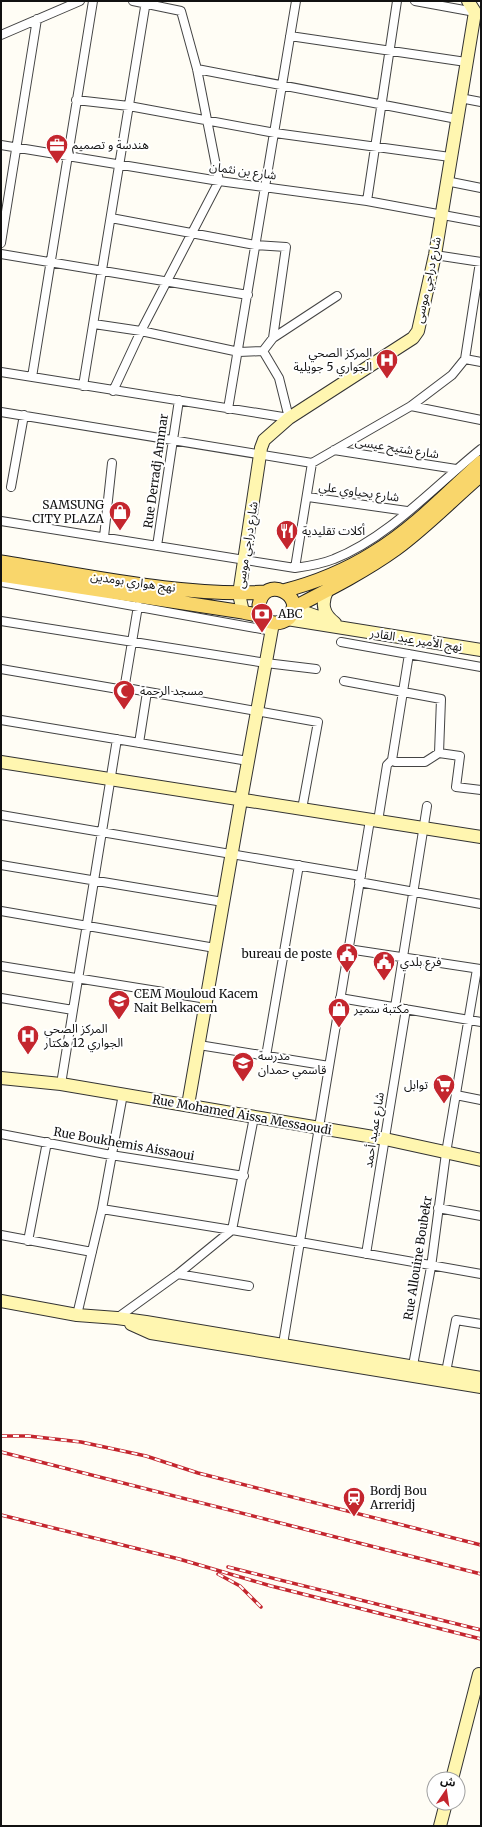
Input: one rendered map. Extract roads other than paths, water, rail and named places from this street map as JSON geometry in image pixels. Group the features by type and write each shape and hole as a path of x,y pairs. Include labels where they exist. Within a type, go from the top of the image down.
{"main road":[{"path":"481,462 405,530 373,553 330,574 283,590 275,589 266,592 259,604 259,610 269,624 281,623 290,614 396,549 432,520 481,476"},
{"name":"نهج هواري بومدين","path":"1,562 196,591 239,594 266,592"},
{"name":"نهج هواري بومدين","path":"1,575 243,612 269,624"},
{"path":"283,590 290,597 290,614"}],"street":[{"path":"1,35 80,1"},
{"path":"32,377 93,1"},
{"path":"113,391 166,280 218,181 197,69 181,11 146,2 133,1"},
{"path":"228,409 296,1"},
{"path":"367,201 397,1"},
{"path":"416,1 478,13"},
{"path":"468,1 478,13"},
{"path":"83,386 146,2"},
{"name":"شارع دراجي موسى","path":"243,612 239,594 260,454 264,440 290,418 416,335 435,255 466,62 478,13"},
{"path":"1,243 37,19"},
{"path":"290,36 466,62"},
{"path":"197,69 456,119"},
{"path":"460,98 481,102"},
{"path":"76,100 129,106 275,133 450,157"},
{"name":"شارع بن نثمان","path":"1,145 218,181 266,186 367,201 481,222"},
{"path":"446,181 481,188"},
{"path":"111,218 255,245 286,247 273,338"},
{"path":"1,254 248,294"},
{"path":"1,412 312,463 411,406 452,375 465,359 480,262 435,255"},
{"path":"263,351 273,338 337,296"},
{"path":"94,324 141,330 238,352 263,351"},
{"path":"1,372 290,418 279,378 263,351"},
{"path":"465,359 481,362"},
{"name":"Rue Derradj Ammar","path":"158,546 179,400"},
{"path":"411,406 481,420"},
{"path":"11,487 24,415"},
{"path":"1,521 295,568 316,564 347,553 385,530 481,449"},
{"name":"شارع شتيح عيسى","path":"334,450 456,469"},
{"path":"104,537 112,463"},
{"name":"شارع يحياوي علي","path":"295,568 308,497 312,463"},
{"name":"شارع يحياوي علي","path":"308,497 407,511"},
{"path":"1,582 138,606 269,624 266,663 231,854 188,1106"},
{"path":"327,591 323,602 324,609 328,617 336,623"},
{"path":"124,690 138,606"},
{"name":"نهج الأمير عبد القادر","path":"290,614 336,623 352,629"},
{"name":"نهج الأمير عبد القادر","path":"290,614 352,629 481,650"},
{"path":"1,621 266,663 316,669"},
{"path":"341,642 481,666"},
{"path":"283,1344 360,879 388,765 392,760 409,654"},
{"path":"1,669 124,690 132,689 318,722 302,809"},
{"path":"344,681 441,699 439,753"},
{"path":"139,743 147,692"},
{"path":"1,720 248,761"},
{"path":"62,1084 117,739"},
{"path":"392,760 395,762 425,762 439,753 460,756 456,787 481,790"},
{"path":"1,762 481,837"},
{"path":"395,1007 427,806"},
{"path":"1,815 299,865 414,892 481,904"},
{"path":"1,865 223,902"},
{"path":"266,1056 299,865"},
{"path":"1,911 86,927 215,948"},
{"path":"348,949 479,969"},
{"path":"1,966 206,999"},
{"name":"Rue Allouine Boubekr","path":"412,1371 431,1267 438,1208 467,1019 479,969"},
{"path":"1,998 73,1010"},
{"path":"340,998 481,1022"},
{"name":"شارع عميد أحمد","path":"366,1254 406,1009"},
{"path":"199,1045 329,1066"},
{"name":"Rue Mohamed Aissa Messaoudi","path":"1,1078 62,1084 123,1094 385,1139 481,1160"},
{"path":"77,1315 102,1209 123,1094"},
{"path":"456,1095 481,1100"},
{"path":"117,1318 178,1274 232,1230 244,1176 254,1117"},
{"name":"Rue Boukhemis Aissaoui","path":"1,1134 111,1156 244,1176"},
{"path":"28,1241 47,1142"},
{"path":"438,1208 481,1216"},
{"path":"102,1209 232,1230 431,1267 481,1274"},
{"path":"1,1235 92,1252"},
{"path":"178,1274 249,1286"},
{"path":"1,1301 77,1315 117,1318 283,1344 481,1386"},
{"path":"117,1318 151,1333 412,1371 446,1372 481,1378"},
{"path":"446,1372 456,1320 481,1324"},
{"path":"454,1771 479,1674"},
{"path":"440,1826 444,1811"}],"railway":[{"path":"1,1436 28,1436 81,1442 146,1456 198,1473 481,1545"},
{"path":"1,1452 481,1574"},
{"path":"1,1515 179,1559 271,1586 481,1639"},
{"path":"228,1567 481,1630"},
{"path":"218,1574 240,1586 261,1607"}],"place":[{"name":"هندسة و تصميم","path":"57,164"},
{"name":"المركز الصحي الجواري 5 جويلية","path":"387,380"},
{"name":"SAMSUNG CITY PLAZA","path":"120,532"},
{"name":"أكلات تقليدية","path":"287,550"},
{"name":"ABC","path":"262,634"},
{"name":"مسجد الرحمة","path":"124,710"},
{"name":"bureau de poste","path":"347,974"},
{"name":"فرع بلدي","path":"384,982"},
{"name":"CEM Mouloud Kacem Nait Belkacem","path":"119,1020"},
{"name":"مكتبة سمير","path":"339,1028"},
{"name":"المركز الصحي الجواري 12 هكتار","path":"28,1056"},
{"name":"مدرسة قاسمي حمدان","path":"243,1082"},
{"name":"توابل","path":"444,1104"},
{"name":"Bordj Bou Arreridj","path":"354,1518"}]}
